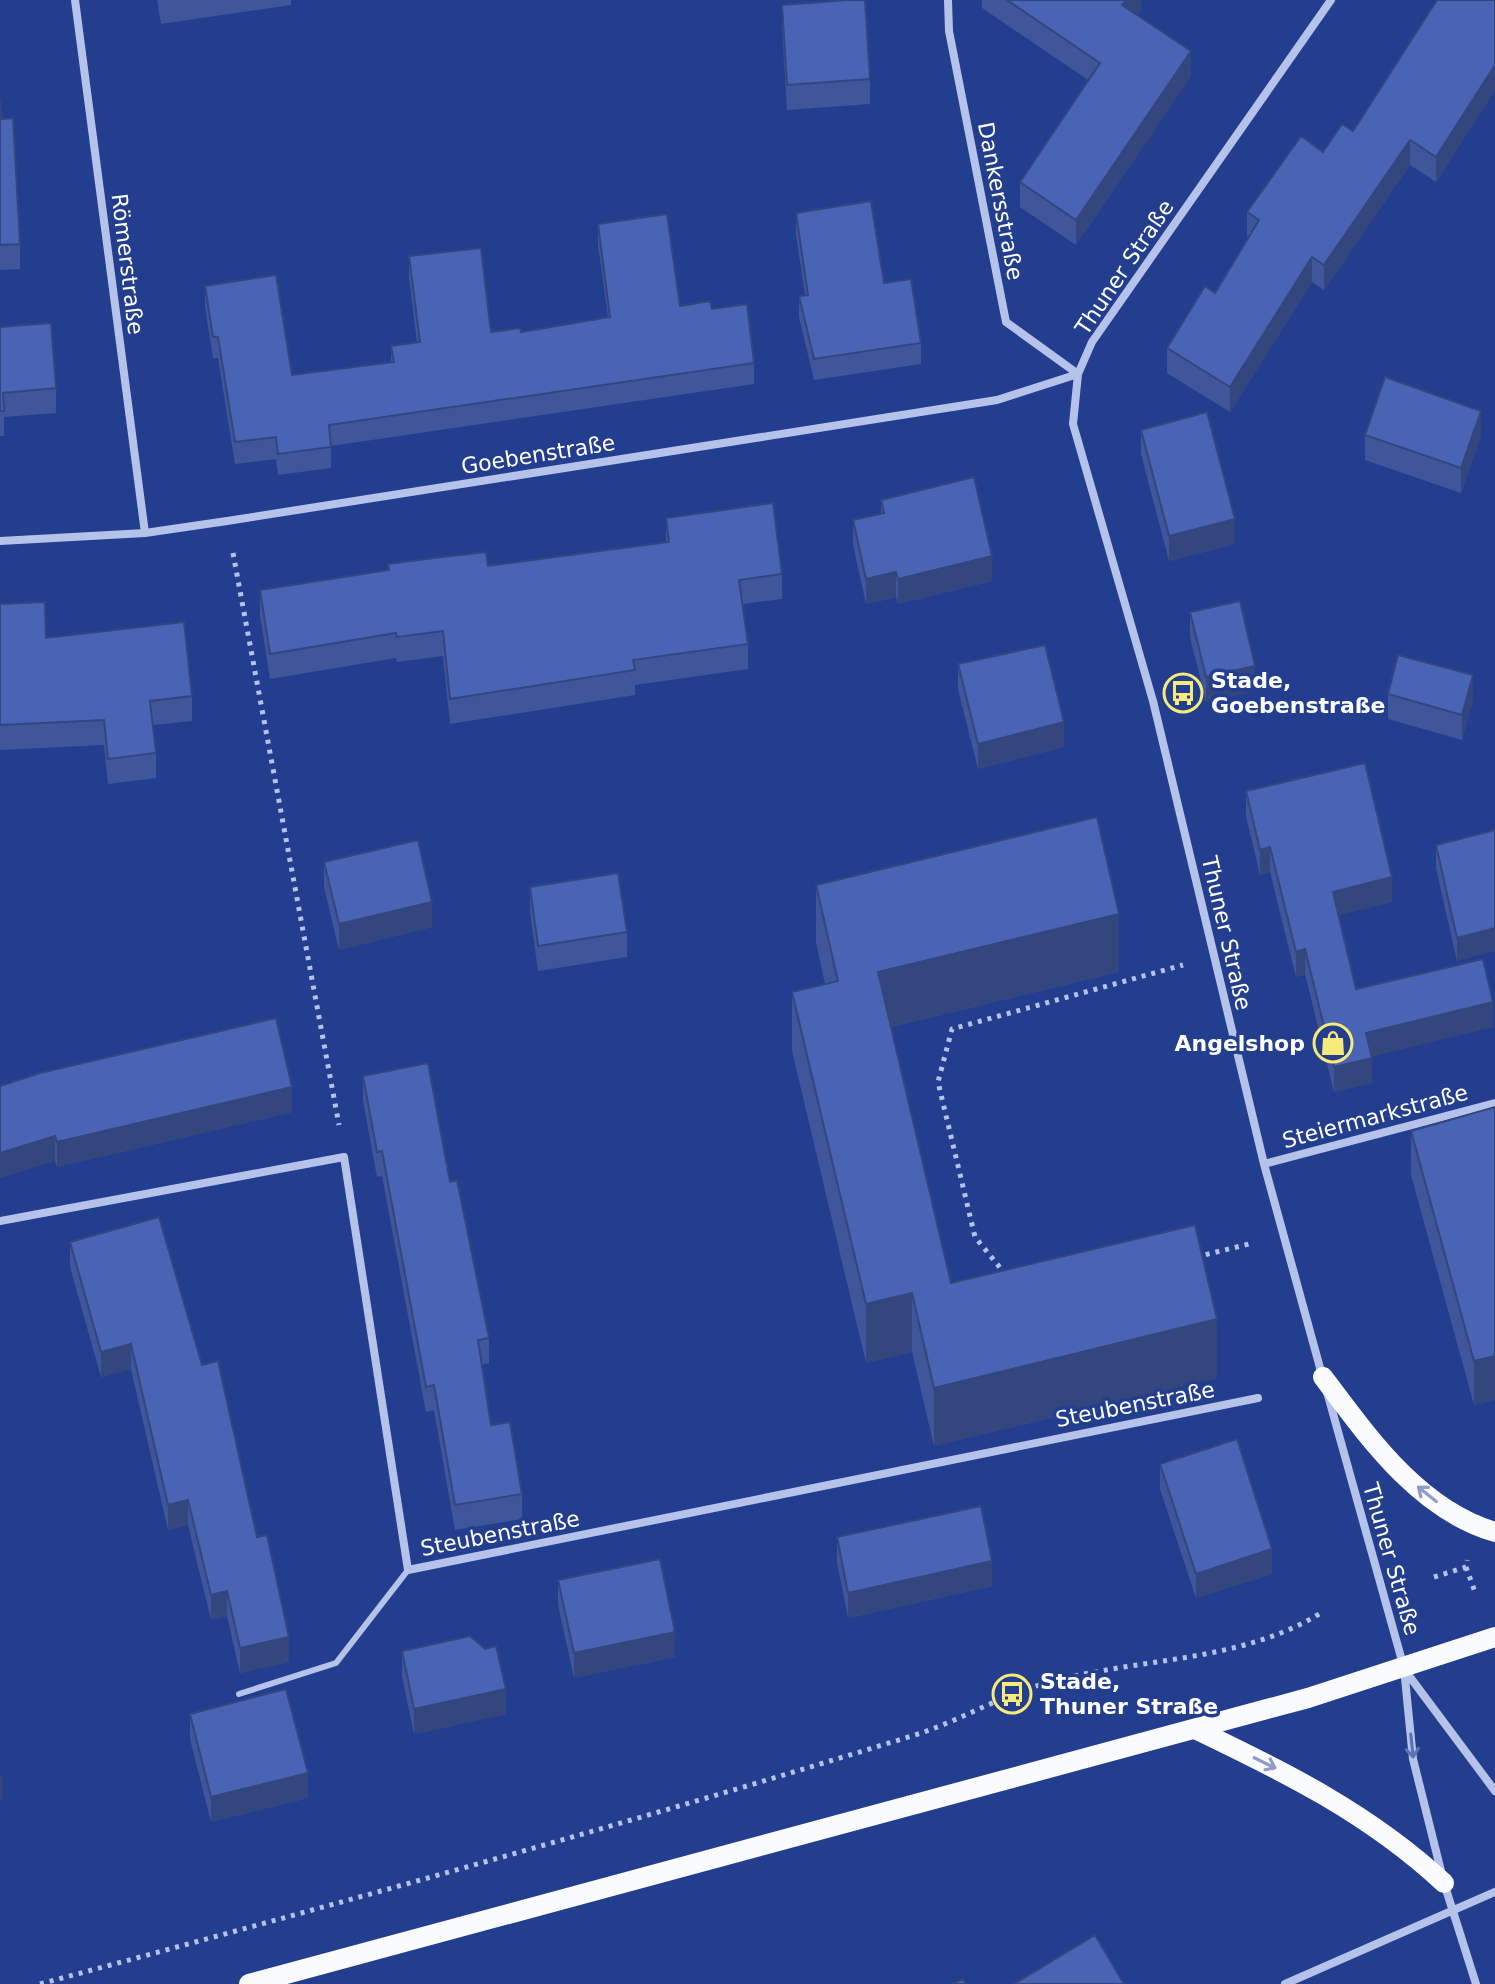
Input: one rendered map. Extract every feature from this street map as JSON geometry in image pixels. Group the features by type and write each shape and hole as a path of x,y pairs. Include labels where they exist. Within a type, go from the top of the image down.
{"main road":[{"path":"1323,1377 1398,1470 1437,1502 1477,1527 1495,1532"},
{"path":"249,1984 1195,1729 1404,1668 1495,1637"},
{"path":"1195,1729 1346,1806 1404,1846 1444,1883"}],"street":[{"name":"Römerstraße","path":"75,0 145,533"},
{"name":"Dankersstraße","path":"948,0 949,31 1006,322 1078,374"},
{"name":"Thuner Straße","path":"1331,0 1092,342 1078,374 1073,424 1153,701 1264,1164 1404,1668 1413,1759 1444,1883 1476,1984"},
{"name":"Goebenstraße","path":"0,541 145,533 227,521 997,400 1078,374"},
{"name":"Steiermarkstraße","path":"1264,1164 1495,1103"},
{"path":"0,1221 344,1157"},
{"name":"Steubenstraße","path":"344,1157 408,1570 1258,1398"},
{"path":"1404,1668 1495,1791"},
{"path":"1285,1984 1495,1892"}],"lane":[{"path":"239,1694 336,1663 408,1570"}],"path":[{"path":"227,521 344,1157"},
{"path":"1014,1285 975,1237 938,1082 952,1029 1215,956"},
{"path":"1192,1258 1284,1236"},
{"path":"1469,1554 1466,1567 1475,1592"},
{"path":"1434,1577 1466,1567"},
{"path":"40,1984 334,1905 923,1732 1043,1684 1258,1643 1295,1630 1321,1613"}],"building":[{"path":"865,0 870,79 787,85 782,5"},
{"path":"1007,0 1126,0 1122,5 1191,51 1076,220 1020,182 1100,63"},
{"path":"1437,0 1495,0 1495,65 1436,157 1410,140 1324,265 1312,257 1230,387 1167,348 1205,286 1215,293 1259,220 1247,212 1301,136 1323,152 1342,124 1353,131"},
{"path":"0,99 2,119 13,118 20,244 0,245"},
{"path":"871,201 884,283 911,279 921,343 814,359 799,296 808,295 796,213"},
{"path":"667,214 680,306 710,301 712,309 747,304 754,363 329,425 331,447 278,454 276,437 235,442 218,337 213,337 205,286 276,275 292,375 394,362 391,346 420,342 409,256 481,248 491,332 520,328 521,332 610,317 598,224"},
{"path":"51,323 56,388 3,393 4,411 0,411 0,327"},
{"path":"1385,377 1481,411 1461,468 1365,435"},
{"path":"1207,412 1235,519 1169,536 1141,430"},
{"path":"974,477 992,556 898,579 896,572 866,579 853,520 884,513 881,500"},
{"path":"773,503 782,574 739,580 748,644 633,660 635,670 450,699 443,631 397,637 396,633 270,654 260,590 389,570 388,564 434,558 486,552 488,566 669,542 666,518"},
{"path":"1240,601 1255,666 1206,677 1190,612"},
{"path":"45,602 46,638 184,622 192,696 150,701 156,753 108,759 104,720 0,725 0,604"},
{"path":"1045,645 1064,722 978,744 958,664"},
{"path":"1398,655 1473,675 1462,715 1388,694"},
{"path":"1365,763 1392,877 1333,892 1356,989 1483,959 1493,1002 1366,1033 1372,1058 1334,1067 1305,949 1296,952 1270,847 1260,850 1246,791"},
{"path":"1097,817 1119,914 878,972 951,1283 1195,1225 1217,1319 934,1388 912,1293 866,1304 792,992 838,981 816,885"},
{"path":"1495,830 1495,928 1457,938 1436,845"},
{"path":"418,840 432,902 339,924 324,862"},
{"path":"618,873 627,932 538,946 530,887"},
{"path":"276,1018 292,1087 57,1142 55,1136 0,1153 0,1086 40,1073"},
{"path":"428,1063 450,1182 457,1180 489,1338 478,1340 491,1425 510,1422 522,1494 455,1505 434,1385 426,1387 382,1151 377,1152 363,1076"},
{"path":"1495,1107 1495,1356 1474,1361 1411,1131"},
{"path":"159,1217 202,1365 218,1361 257,1537 267,1535 289,1637 240,1648 227,1591 211,1595 188,1500 168,1505 131,1344 101,1352 70,1242"},
{"path":"1237,1439 1272,1549 1196,1574 1160,1464"},
{"path":"981,1506 992,1561 848,1593 837,1537"},
{"path":"660,1559 675,1632 574,1653 558,1580"},
{"path":"470,1636 485,1649 496,1646 506,1689 414,1709 402,1651"},
{"path":"286,1689 308,1773 211,1797 190,1714"},
{"path":"1095,1935 1124,1984 1014,1984"}],"place":[{"name":"Stade, Goebenstraße","path":"1183,693"},
{"name":"Angelshop","path":"1333,1043"},
{"name":"Stade, Thuner Straße","path":"1012,1694"}]}
